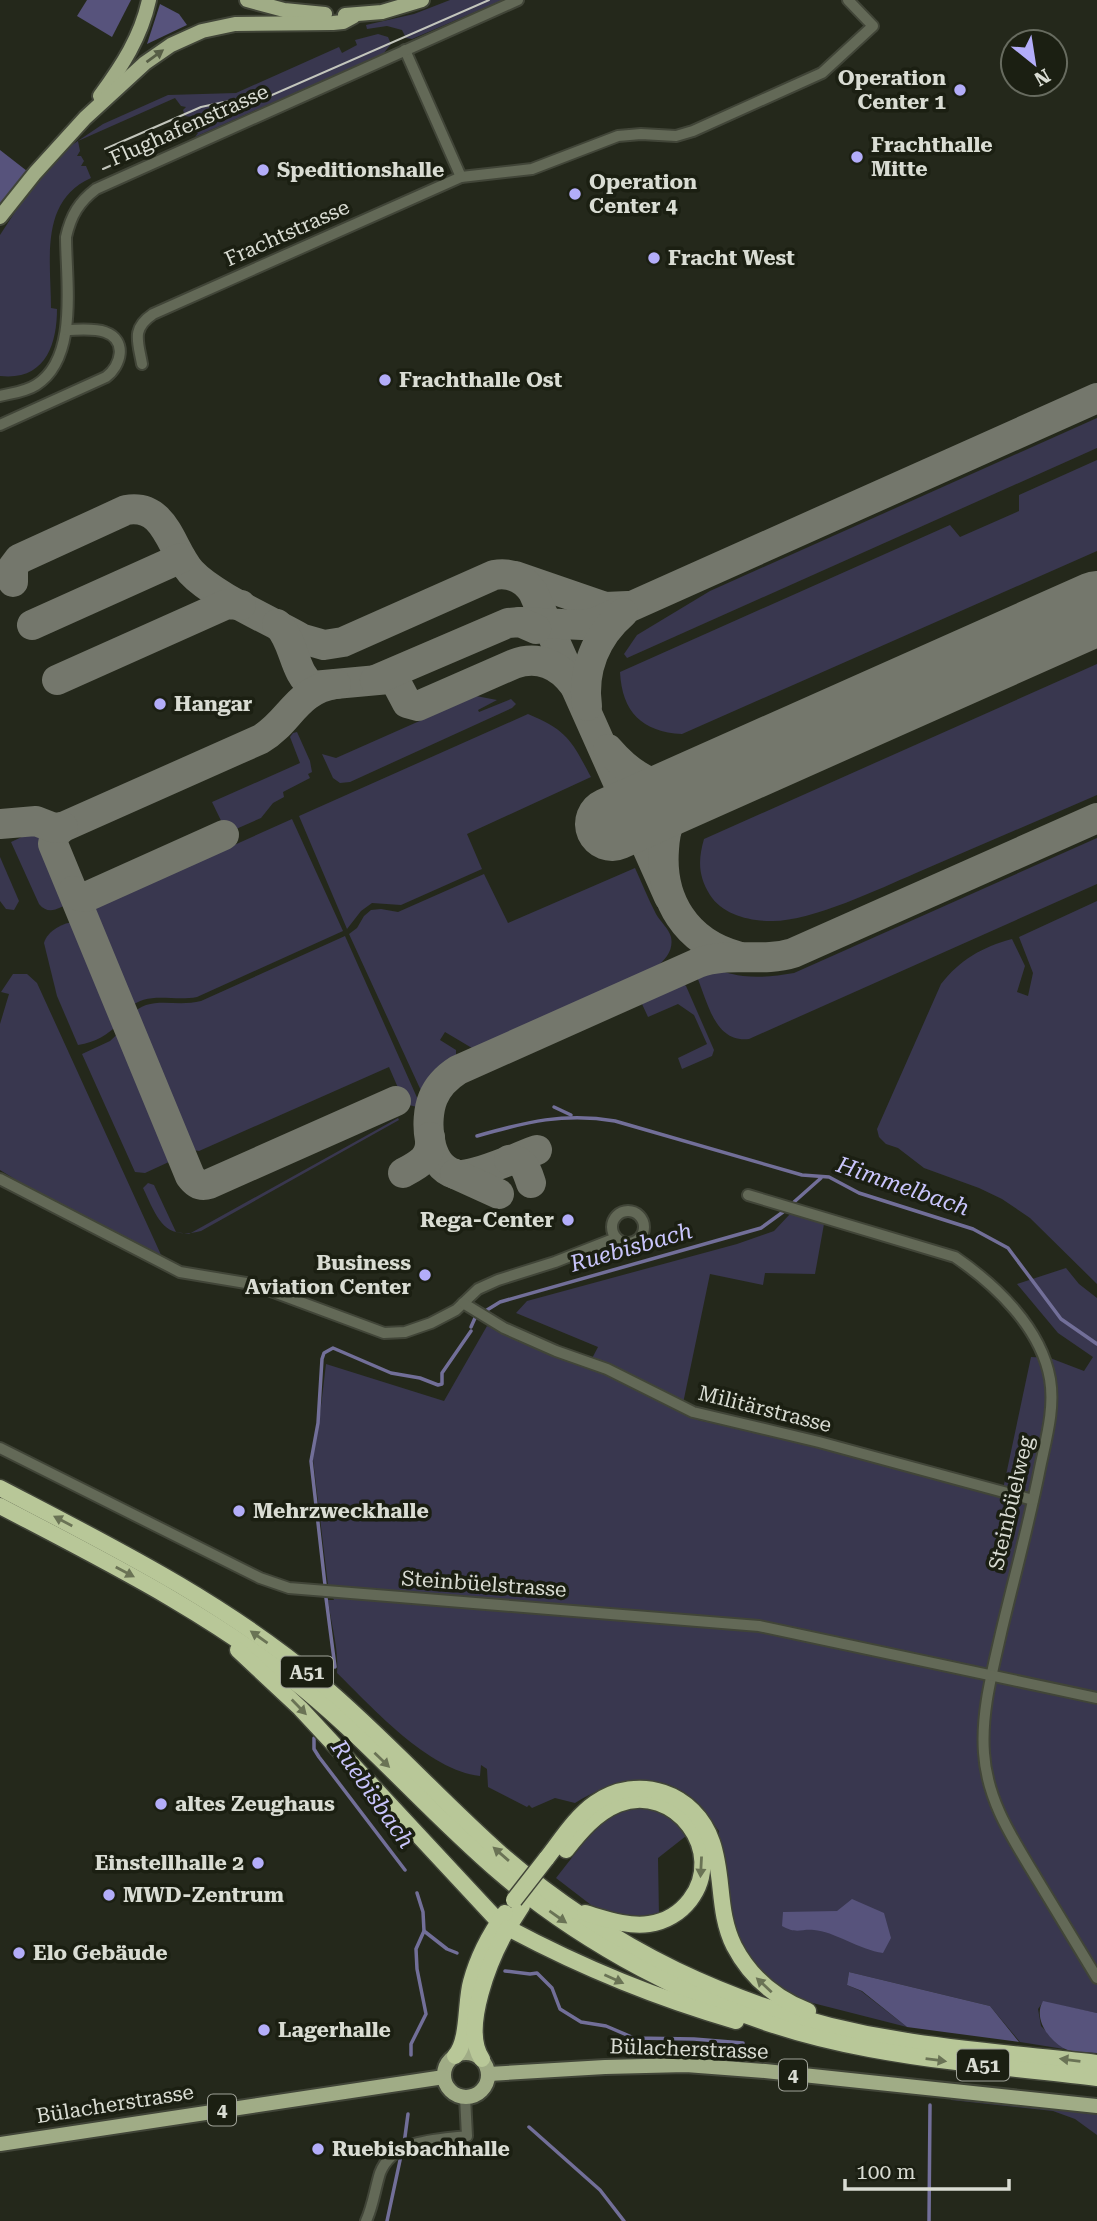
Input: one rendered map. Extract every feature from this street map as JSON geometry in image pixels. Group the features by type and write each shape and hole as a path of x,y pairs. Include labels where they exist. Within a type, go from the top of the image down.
{"highway":[{"name":"A51","path":"0,1488 170,1579 270,1644 360,1718 502,1854 575,1911 652,1958 730,1994 869,2042 930,2059 1097,2078"},
{"name":"A51","path":"0,1506 194,1612 262,1657 366,1744 500,1873 592,1940 653,1974 725,2007 811,2036 932,2045 1097,2063"},
{"path":"194,1612 300,1708 503,1925 609,1977 668,2000 783,2033 842,2046 869,2042"},
{"path":"550,1863 581,1815 596,1802 612,1794 640,1788 658,1790 676,1797 695,1813 709,1834 715,1851 720,1903 725,1922 735,1949 752,1973 774,1994 869,2042"},
{"path":"454,2056 462,2042 468,1991 482,1950 550,1863 593,1819 609,1808 642,1800 666,1805 679,1814 696,1835 702,1851 702,1876 692,1897 673,1916 656,1923 640,1925 575,1911"},
{"path":"482,2059 475,2048 474,2038 482,1985 503,1925"}],"main road":[{"path":"85,118 129,54 144,20 149,0"},
{"path":"247,0 284,10 354,16 382,12 422,0"},
{"path":"0,217 16,195 85,118 158,53 202,31 218,27 254,23 333,23 343,22 354,16"},
{"path":"466,2053 482,2059 489,2074 482,2091 465,2097 450,2091 444,2077 446,2065 454,2056 466,2053"},
{"name":"Bülacherstrasse","path":"489,2074 605,2067 686,2066 765,2071 1097,2106"},
{"name":"Bülacherstrasse","path":"0,2144 444,2077"}],"street":[{"name":"Flughafenstrasse","path":"0,396 35,386 49,374 64,349 66,237 69,222 84,198 109,182 518,0"},
{"name":"Frachtstrasse","path":"142,364 138,331 142,322 153,314 461,177 532,169 618,136 676,136 693,131 822,73 873,26 848,0"},
{"path":"405,50 461,177"},
{"path":"0,425 106,377 116,368 120,350 110,334 102,331 66,330"},
{"path":"0,389 15,393"},
{"path":"0,1179 180,1272 252,1284 384,1333 405,1332 431,1323 456,1310 478,1289 616,1238"},
{"name":"Steinbüelweg","path":"748,1195 955,1257 984,1281 1021,1319 1041,1351 1051,1392 1049,1423 992,1675 985,1711 984,1752 987,1777 1002,1820 1097,1979"},
{"name":"Militärstrasse","path":"463,1303 504,1328 556,1351 607,1368 693,1412 819,1442 1033,1500"},
{"name":"Steinbüelstrasse","path":"0,1448 260,1578 289,1588 759,1626 992,1675"},
{"path":"992,1675 1097,1698"},
{"path":"366,2221 381,2170 394,2154 415,2144 467,2136 465,2097"}],"shaded area":[{"path":"87,0 131,0 112,37 77,16"},
{"path":"450,0 503,0 412,39 406,38 402,30 387,26 367,29 366,25 414,14"},
{"path":"160,4 179,14 187,25 147,44"},
{"path":"378,34 388,37 391,44 383,54 195,137 198,133 194,133 188,120 191,117 185,116 183,110 186,107 181,106 175,98 78,141 80,151 77,156 81,156 84,161 81,166 86,166 91,178 74,188 55,217 50,271 51,308 57,309 51,347 38,366 28,373 0,376 0,235 28,192 66,149 103,124 168,95 236,93 339,47 342,53 357,45 355,40"},
{"path":"0,150 27,171 0,205"},
{"path":"1097,418 1097,448 627,658 624,654 637,635 710,591"},
{"path":"1097,460 1097,551 682,734 645,724 630,709 620,672 950,525 960,537 1019,511 1019,495"},
{"path":"1097,664 1097,795 864,895 805,916 787,920 753,920 729,912 710,895 700,868 704,839"},
{"path":"476,696 497,700 478,710 479,712 511,699 516,704 350,782 340,783 333,778 322,754 336,758"},
{"path":"528,714 552,726 567,738 591,777 467,834 482,869 401,905 372,903 361,911 347,929 299,816"},
{"path":"297,732 310,761 310,778 283,792 284,797 273,803 261,818 227,833 212,802 300,763 290,737"},
{"path":"292,819 343,931 197,997 152,998 136,1003 128,1009 92,919 96,907"},
{"path":"39,829 71,902 54,910 47,910 39,904 11,842"},
{"path":"1097,838 1097,884 749,1039 737,1039 728,1035 709,1009 697,977 699,973 717,971 756,977 794,973"},
{"path":"0,857 19,901 14,910 6,909 0,901"},
{"path":"635,868 656,914 671,937 669,953 664,960 629,983 477,1051 445,1032 440,1040 456,1050 456,1060 436,1075 423,1095 349,934 357,928 364,916 371,910 398,912 484,874 508,923"},
{"path":"1097,901 1097,1284 1030,1218 1002,1199 979,1188 924,1168 898,1148 886,1144 879,1137 877,1129 941,984 948,976 972,956 1012,939 1025,966 1017,992 1028,996 1033,973 1019,937"},
{"path":"75,922 83,930 120,1023 101,1037 78,1045 57,996 44,943 56,928"},
{"path":"345,936 419,1102 417,1107 405,1104 389,1067 199,1151 188,1149 184,1145 131,1016 145,1005 154,1003 201,1001"},
{"path":"13,974 27,974 37,983 162,1257 0,1170 0,1024 9,994 1,992"},
{"path":"681,982 686,986 714,1050 712,1056 682,1069 678,1058 707,1044 694,1015 678,1004 648,1017 642,1004 646,997"},
{"path":"123,1029 172,1151 171,1161 145,1173 135,1172 82,1054 110,1041"},
{"path":"398,1118 399,1120 201,1231 191,1233"},
{"path":"148,1183 154,1185 176,1232 157,1217 143,1188"},
{"path":"790,1214 824,1224 815,1274 765,1273 763,1285 710,1274 681,1413 698,1420 816,1446 1002,1494 1031,1357 1050,1358 1084,1371 1093,1357 1058,1333 1017,1284 1066,1268 1079,1284 1097,1298 1097,2013 1043,2002 1038,2009 1041,2026 1064,2049 1020,2042 990,2006 849,1972 847,1985 861,1991 907,2027 793,1998 750,1965 730,1923 719,1831 696,1801 666,1784 636,1781 605,1788 575,1803 555,1798 532,1808 529,1805 527,1807 488,1787 487,1769 481,1765 480,1776 460,1771 421,1750 384,1719 337,1673 336,1646 328,1600 334,1600 328,1585 312,1451 319,1423 326,1364 444,1401 487,1326 588,1366 598,1347 516,1313 527,1301 737,1244 774,1231"},
{"path":"632,1808 670,1816 686,1836 658,1858 659,1917 619,1918 595,1908 556,1878 607,1818"},
{"path":"852,1899 884,1913 891,1938 883,1953 821,1931 795,1931 782,1926 783,1912 837,1911"},
{"path":"849,1972 990,2006 1019,2042 907,2027 862,1991 847,1985"},
{"path":"1043,2001 1097,2013 1097,2053 1066,2050 1057,2044 1041,2021 1040,2008"},
{"path":"951,2097 1097,2112 1097,2135 1075,2119 1053,2111 951,2100"}],"waterway":[{"name":"Himmelbach","path":"554,1107 571,1115"},
{"name":"Himmelbach","path":"477,1136 546,1120 597,1118 802,1175 829,1177 859,1193 973,1229 1008,1248 1061,1319 1097,1344"},
{"name":"Ruebisbach","path":"794,1202 821,1178"},
{"name":"Ruebisbach","path":"487,1310 500,1302 761,1228 783,1212"},
{"name":"Ruebisbach","path":"471,1327 475,1318"},
{"name":"Ruebisbach","path":"325,1585 311,1461 318,1423 324,1353 333,1348 391,1373 420,1378 438,1385 442,1384 442,1373 471,1331"},
{"name":"Ruebisbach","path":"326,1598 335,1667"},
{"name":"Ruebisbach","path":"314,1738 314,1749 319,1757 405,1870"},
{"name":"Ruebisbach","path":"411,2055 411,2044 426,2014 417,1969 416,1949 424,1931 423,1912 417,1893"},
{"path":"424,1931 447,1949 457,1953"},
{"path":"505,1971 537,1973 552,1988 560,2009 581,2022 606,2026 634,2038 743,2043"},
{"path":"929,2221 930,2105"},
{"name":"Ruebisbach","path":"404,2144 408,2114"},
{"path":"529,2127 600,2190 624,2221"},
{"name":"Ruebisbach","path":"387,2221 402,2151"}],"taxiway":[{"path":"520,622 582,625 594,623 1097,398"},
{"path":"13,582 13,567 19,559 126,510 150,513 159,520 191,572 213,590 303,639 324,645 343,642 494,575 516,577 526,583 533,592 669,897"},
{"path":"32,625 181,558"},
{"path":"515,576 605,607 628,606"},
{"path":"57,680 227,604 241,605"},
{"path":"587,706 587,680 593,655 605,632 623,613"},
{"path":"375,680 508,623 520,622 536,629"},
{"path":"277,624 287,639 301,674 313,686 389,679 397,684 407,703 418,706 523,661 540,661 555,667 574,685"},
{"path":"336,684 323,687 303,699 280,724 261,739 63,827 55,834 53,844 190,1176 200,1185 209,1184 396,1101"},
{"path":"608,749 628,769 651,783 677,788 705,782"},
{"path":"715,778 689,792 677,806 666,834 664,868 672,902 690,929 704,941 737,956"},
{"path":"537,1150 472,1173 455,1174 438,1162 430,1141 430,1107 435,1094 443,1082 458,1070 698,963 721,958 769,957 793,953 1097,818"},
{"path":"0,824 36,821 54,828 63,827"},
{"path":"73,891 86,897 224,835"},
{"path":"403,1173 420,1163 427,1155 430,1137"},
{"path":"509,1160 521,1164 531,1183"},
{"path":"455,1174 499,1194"}],"runway":[{"path":"612,824 1097,608"}],"tram line":[{"path":"103,169 489,0"},
{"path":"105,149 201,107 252,96"}],"place":[{"name":"Operation Center 1","path":"960,90"},
{"name":"Frachthalle Mitte","path":"857,157"},
{"name":"Speditionshalle","path":"263,170"},
{"name":"Operation Center 4","path":"575,194"},
{"name":"Fracht West","path":"654,258"},
{"name":"Frachthalle Ost","path":"385,380"},
{"name":"Hangar","path":"160,704"},
{"name":"Rega-Center","path":"568,1220"},
{"name":"Business Aviation Center","path":"425,1275"},
{"name":"Mehrzweckhalle","path":"239,1511"},
{"name":"altes Zeughaus","path":"161,1804"},
{"name":"Einstellhalle 2","path":"258,1863"},
{"name":"MWD-Zentrum","path":"109,1895"},
{"name":"Elo Gebäude","path":"19,1953"},
{"name":"Lagerhalle","path":"264,2030"},
{"name":"Ruebisbachhalle","path":"318,2149"}]}
